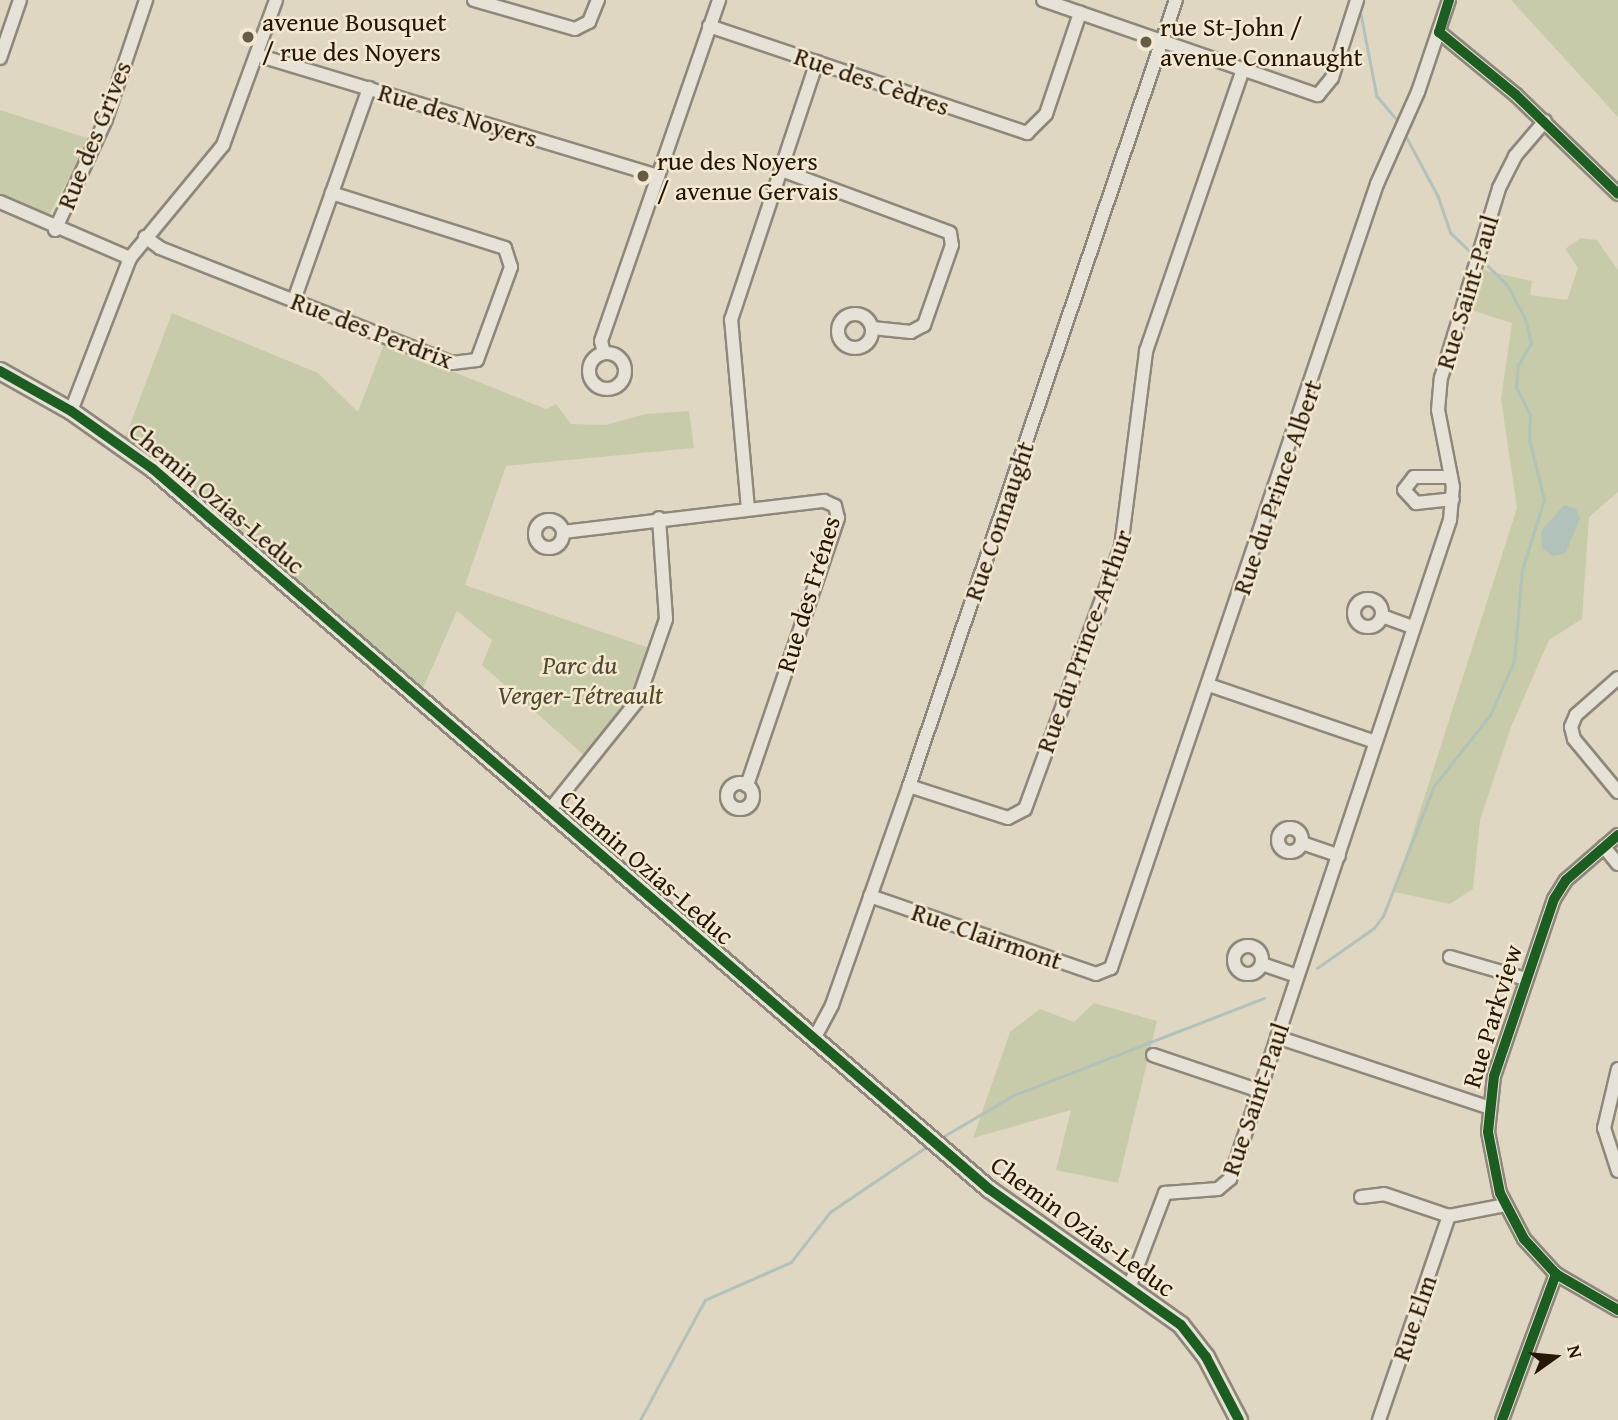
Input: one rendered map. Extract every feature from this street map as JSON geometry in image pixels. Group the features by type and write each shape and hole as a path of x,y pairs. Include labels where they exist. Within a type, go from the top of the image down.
{"street":[{"path":"0,58 20,0"},
{"name":"Rue des Grives","path":"55,230 101,131 146,0"},
{"path":"71,411 130,258 218,152 276,0"},
{"path":"474,0 575,29 589,22 598,0"},
{"path":"604,353 601,341 719,0"},
{"path":"1043,0 1310,94 1324,91 1357,0"},
{"name":"Rue Connaught","path":"814,1039 829,1013 909,786 1176,0"},
{"name":"Rue du Prince Albert","path":"1104,974 1209,685 1377,184 1439,32 1449,0"},
{"name":"Rue des Cèdres","path":"709,26 1020,132 1034,130 1046,114 1080,13"},
{"path":"1439,32 1545,121 1618,194"},
{"name":"Rue des Noyers","path":"257,55 658,176"},
{"path":"748,509 730,320 817,62"},
{"name":"Rue du Prince-Arthur","path":"909,786 1008,818 1025,809 1121,547 1146,351 1243,70"},
{"path":"294,300 369,88"},
{"name":"Rue Saint-Paul","path":"1129,1288 1165,1193 1228,1184 1339,856 1373,741 1453,499 1438,410 1439,384 1499,188 1515,156 1545,121"},
{"path":"781,170 950,233 952,245 924,325 911,332 872,328"},
{"name":"Rue des Perdrix","path":"145,237 458,365 471,364 482,352 511,267 505,248 332,193"},
{"path":"0,202 55,230 130,258"},
{"name":"Chemin Ozias-Leduc","path":"0,371 71,411 153,469 548,812 1037,1226 1129,1288 1191,1336 1239,1420"},
{"path":"1451,477 1414,477 1404,489 1413,503 1453,499"},
{"name":"Rue des Frénes","path":"563,532 659,518 827,501 838,513 747,786"},
{"path":"548,812 638,700 667,613 659,518"},
{"path":"1382,616 1412,627"},
{"path":"1618,678 1576,715 1571,727 1574,739 1618,792"},
{"path":"1209,685 1373,741"},
{"name":"Rue Parkview","path":"1618,835 1556,894 1526,979 1488,1107 1490,1160 1504,1205 1531,1248 1556,1274 1618,1310"},
{"path":"1302,843 1339,856"},
{"path":"1604,848 1618,864"},
{"name":"Rue Clairmont","path":"870,896 1104,974"},
{"name":"Rue Parkview","path":"1450,957 1526,979"},
{"path":"1262,964 1297,976"},
{"path":"1277,1037 1488,1107"},
{"path":"1153,1055 1259,1091"},
{"path":"1618,1069 1604,1129 1618,1171"},
{"path":"1361,1197 1384,1194 1449,1216 1504,1205"},
{"name":"Rue Elm","path":"1380,1420 1449,1216"},
{"path":"1502,1420 1556,1274"}],"green space":[{"path":"1511,0 1618,0 1618,117"},
{"path":"0,110 90,139 49,215 0,195"},
{"path":"1581,238 1597,240 1618,270 1618,492 1589,517 1582,619 1549,640 1511,727 1480,820 1473,889 1450,904 1394,892 1517,508 1501,399 1512,323 1468,309 1483,270 1532,281 1530,295 1567,300 1578,268 1565,249"},
{"name":"Parc du Verger-Tétreault","path":"172,313 318,373 358,412 384,344 546,409 556,404 571,424 606,425 645,414 689,411 694,448 506,466 465,585 649,648 630,702 586,757 482,665 492,640 457,611 421,693 125,438"},
{"path":"1094,1003 1157,1021 1118,1183 1056,1170 1071,1110 973,1138 1010,1032 1040,1009 1074,1022"}],"shaded area":[{"path":"1564,505 1576,509 1580,518 1566,553 1553,556 1542,548 1541,531"}],"waterway":[{"path":"1361,14 1377,96 1398,121"},
{"path":"1407,138 1438,196 1451,233 1471,252"},
{"path":"1317,968 1374,928 1383,916 1434,786 1490,715 1514,661 1522,570 1544,500 1529,439 1530,415 1516,387 1518,365 1531,343 1525,319 1507,285 1485,264"},
{"path":"944,1136 1014,1095 1264,998"},
{"path":"640,1420 705,1300 791,1262 830,1212 926,1147"}],"cycle path":[{"path":"1449,0 1439,32 1516,95 1618,194"},
{"path":"0,371 71,411 153,469 989,1189 1181,1325 1206,1357 1239,1420"},
{"path":"1618,835 1566,880 1554,899 1494,1076 1488,1132 1500,1193 1524,1239 1556,1274 1618,1310"},
{"path":"1502,1420 1556,1274"}],"place":[{"name":"avenue Bousquet / rue des Noyers","path":"248,37"},
{"name":"rue St-John / avenue Connaught","path":"1146,42"},
{"name":"rue des Noyers / avenue Gervais","path":"643,176"}]}
